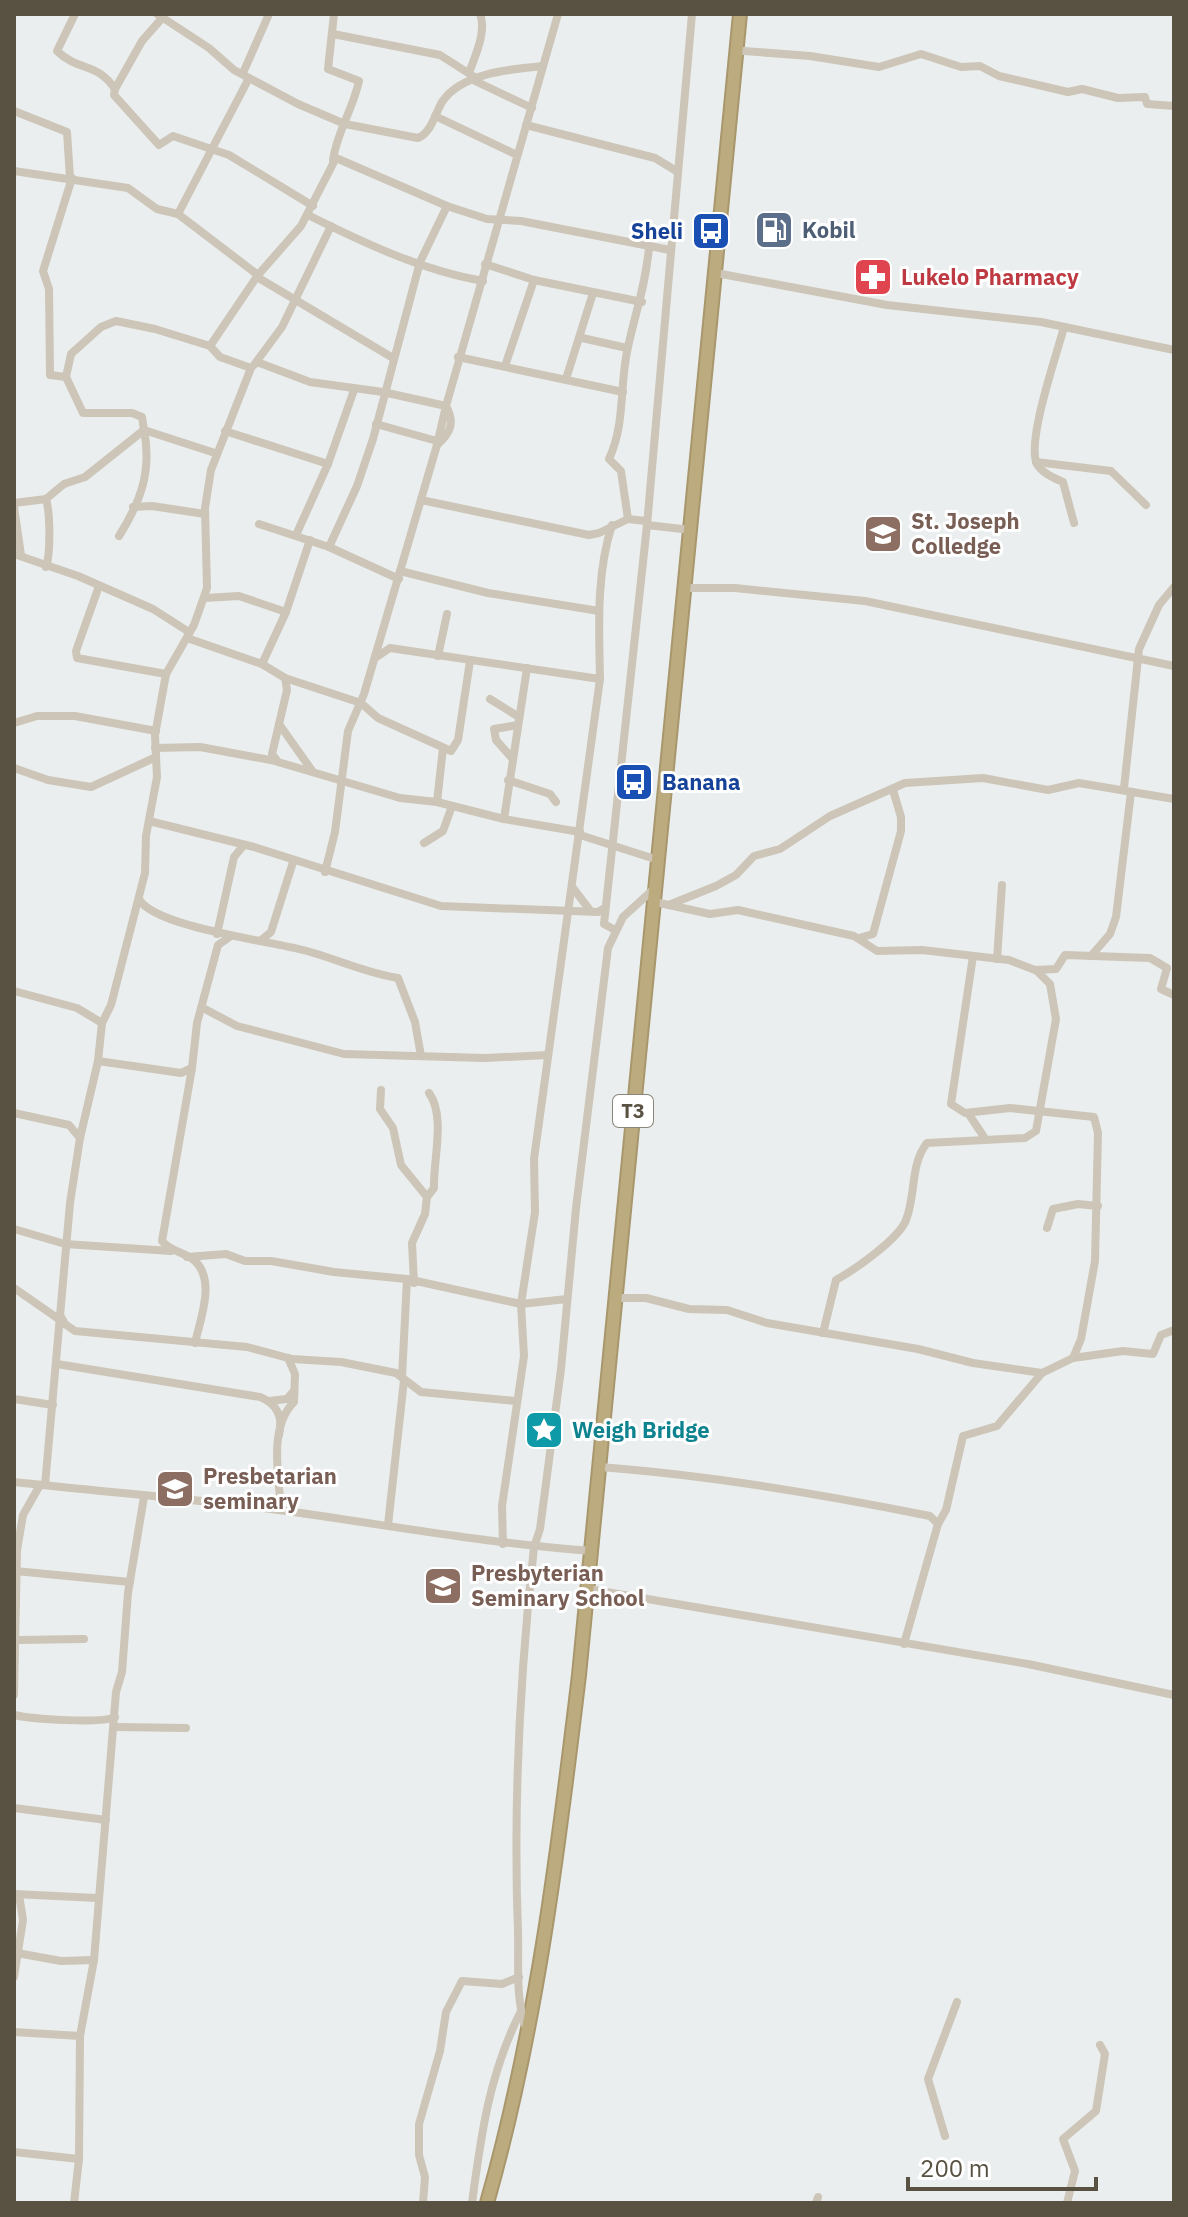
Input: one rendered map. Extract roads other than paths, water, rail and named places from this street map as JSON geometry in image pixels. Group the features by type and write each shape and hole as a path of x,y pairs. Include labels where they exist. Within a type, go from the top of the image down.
{"highway":[{"name":"T3","path":"487,2203 528,2031 562,1815 589,1589 740,14"}],"street":[{"path":"75,14 57,51 72,65 104,74 115,89"},
{"path":"178,214 214,148 269,14"},
{"path":"210,346 257,276 311,210 333,160 336,139 345,124 359,81 328,69 334,14"},
{"path":"473,77 483,21 480,14"},
{"path":"325,872 335,832 339,781 348,731 361,703 437,443 451,427 452,416 446,406 458,357 483,281 497,219 558,14"},
{"path":"615,930 604,924 603,909 615,846 692,14"},
{"path":"483,281 420,262 331,226 214,148 173,136 159,145 127,113 114,95 115,89 160,16 246,76 345,124 418,138 425,134 449,94 473,77 543,66"},
{"path":"333,34 440,55 473,77 532,108"},
{"path":"744,51 757,50 879,67 921,54 961,67 980,66 999,76 1068,92 1089,90 1118,98 1145,97 1147,104 1174,106"},
{"path":"14,111 67,132 71,178 43,271 50,303 50,375 66,377"},
{"path":"435,116 517,155"},
{"path":"526,125 655,158 678,172"},
{"path":"333,160 343,159 447,206 497,219 670,250"},
{"path":"14,171 128,188 157,209 178,214 257,276 393,358"},
{"path":"329,547 357,486 393,358 403,334 403,318 420,262 447,206"},
{"path":"14,1695 16,1553 23,1515 42,1485 57,1364 65,1244 80,1138 98,1061 102,1023 111,1005 125,941 139,899 157,777 154,758 156,733 166,674 205,598 208,569 205,514 215,453 254,365 297,298 331,226"},
{"path":"628,519 621,471 609,459 620,435 627,348 642,302 649,248"},
{"path":"485,264 534,280 642,302"},
{"path":"716,273 887,305 1064,327 1174,350"},
{"path":"505,366 534,280"},
{"path":"566,379 582,338 593,293"},
{"path":"119,536 148,470 142,417 132,413 83,413 66,377 71,354 101,327 116,321 210,346 220,357 310,382 383,392 446,406"},
{"path":"1064,327 1036,437 1036,462 1041,470 1063,482 1074,523"},
{"path":"582,338 627,348"},
{"path":"458,357 623,392"},
{"path":"296,535 328,464 354,390"},
{"path":"376,424 437,443"},
{"path":"144,430 215,453"},
{"path":"144,430 85,477 64,484 46,499 14,505 18,555 153,609 188,635 262,664 285,678 361,703 378,718 443,748 454,749 458,740 470,661"},
{"path":"225,431 328,464"},
{"path":"1036,462 1111,471 1146,505"},
{"path":"46,499 46,525 51,540 46,567"},
{"path":"421,500 589,535 628,519 691,530"},
{"path":"133,507 152,506 205,514"},
{"path":"259,524 400,575 599,611"},
{"path":"503,1544 502,1506 525,1340 521,1304 535,1212 534,1163 547,1068 544,1056 566,910 573,888 600,679 599,611 604,551 612,525"},
{"path":"262,664 286,612 310,540"},
{"path":"99,586 76,651 77,658 166,674"},
{"path":"1091,956 1110,934 1116,917 1138,656 1143,636 1159,605 1174,587"},
{"path":"684,588 735,588 865,601 1174,666"},
{"path":"205,598 239,596 286,612"},
{"path":"438,656 447,614"},
{"path":"379,637 390,648 600,679"},
{"path":"374,659 390,648"},
{"path":"504,819 527,668"},
{"path":"278,762 272,754 287,690 285,678"},
{"path":"490,699 519,721"},
{"path":"14,723 37,716 75,716 156,733 174,745"},
{"path":"512,758 496,740 494,729 519,721"},
{"path":"279,724 313,773"},
{"path":"155,748 174,745 278,762 400,798 437,802 580,834 658,860"},
{"path":"437,802 443,748"},
{"path":"14,768 48,780 91,787 154,758"},
{"path":"671,905 736,875 754,856 788,845 830,816 905,783 969,778 1014,781 1048,790 1074,783 1174,799"},
{"path":"508,780 550,794 556,802"},
{"path":"859,938 873,934 901,831 901,817 893,790"},
{"path":"424,843 443,831 452,806"},
{"path":"149,821 244,845 441,906 603,909"},
{"path":"195,1343 206,1288 200,1269 162,1241 171,1207 197,1023 218,945 216,931 234,857 244,845"},
{"path":"259,942 271,932 293,862"},
{"path":"997,959 1002,885"},
{"path":"528,2031 520,2013 517,1771 534,1547 540,1529 561,1369 594,1051 608,948 615,930 636,902 656,887"},
{"path":"573,888 582,903 593,911"},
{"path":"139,899 148,910 231,936 301,949 371,973 398,978 415,1022 421,1056"},
{"path":"655,902 710,914 738,910 859,938 877,951 910,949 973,956 1035,970 1056,969 1065,955 1174,961"},
{"path":"218,945 231,936"},
{"path":"973,956 951,1101 957,1110 968,1113 997,1108 1041,1111 1089,1116 1096,1120 1098,1206 1095,1261 1083,1331 1073,1358"},
{"path":"1160,961 1168,973 1161,989 1174,995"},
{"path":"823,1333 836,1280 853,1272 903,1227 922,1149 929,1142 1030,1137 1036,1131 1056,1019 1050,984 1035,970"},
{"path":"14,991 77,1008 102,1023"},
{"path":"203,1008 237,1026 315,1049 355,1055 544,1056"},
{"path":"98,1061 181,1073 192,1068"},
{"path":"181,1073 190,1082"},
{"path":"381,1090 380,1109 393,1128 401,1165 427,1197"},
{"path":"388,1525 403,1378 412,1243 425,1214 427,1197 434,1188 437,1118 436,1103 429,1093"},
{"path":"14,1113 69,1125 80,1138"},
{"path":"968,1113 984,1137"},
{"path":"1047,1228 1047,1217 1053,1209 1083,1203 1098,1206"},
{"path":"14,1229 65,1244 174,1251"},
{"path":"187,1257 226,1254 245,1261 271,1261 411,1281 521,1304 567,1299"},
{"path":"14,1288 60,1317 68,1327 80,1331 247,1347 312,1362 341,1362 385,1370 403,1378 414,1390 430,1394 516,1401"},
{"path":"617,1298 646,1298 689,1309 727,1310 767,1323 973,1363 1042,1373"},
{"path":"904,1644 938,1524 946,1510 963,1436 968,1431 984,1432 997,1426 1042,1373 1073,1358 1123,1351 1153,1354 1161,1335 1174,1330"},
{"path":"59,1340 80,1331"},
{"path":"279,1435 286,1410 294,1402 295,1374 288,1358"},
{"path":"295,1374 312,1362"},
{"path":"57,1364 243,1393 269,1401 284,1400 294,1391"},
{"path":"14,1399 53,1405"},
{"path":"269,1401 282,1421 279,1435 281,1510"},
{"path":"599,1467 679,1474 824,1496 926,1515 938,1524"},
{"path":"14,1482 281,1510 503,1544 593,1551"},
{"path":"74,2203 79,2159 80,2036 94,1960 108,1769 130,1582 144,1497"},
{"path":"16,1571 130,1582"},
{"path":"589,1589 1174,1695"},
{"path":"17,1640 84,1639"},
{"path":"14,1715 45,1720 103,1721 115,1717"},
{"path":"115,1727 186,1728"},
{"path":"14,1808 106,1820"},
{"path":"14,1977 23,1920 17,1895 97,1898"},
{"path":"17,1953 61,1961 94,1960"},
{"path":"423,2203 425,2177 419,2155 419,2124 440,2051 446,2012 462,1981 502,1984 519,1977"},
{"path":"945,2136 928,2079 957,2002"},
{"path":"472,2203 475,2161 496,2066 520,2013"},
{"path":"14,2032 80,2036"},
{"path":"1067,2203 1075,2171 1063,2139 1096,2111 1105,2054 1100,2045"},
{"path":"14,2152 79,2159"}],"place":[{"name":"Kobil","path":"774,230"},
{"name":"Sheli","path":"711,231"},
{"name":"Lukelo Pharmacy","path":"873,277"},
{"name":"St. Joseph Colledge","path":"883,534"},
{"name":"Banana","path":"634,782"},
{"name":"Weigh Bridge","path":"544,1430"},
{"name":"Presbetarian seminary","path":"175,1489"},
{"name":"Presbyterian Seminary School","path":"443,1586"}]}
